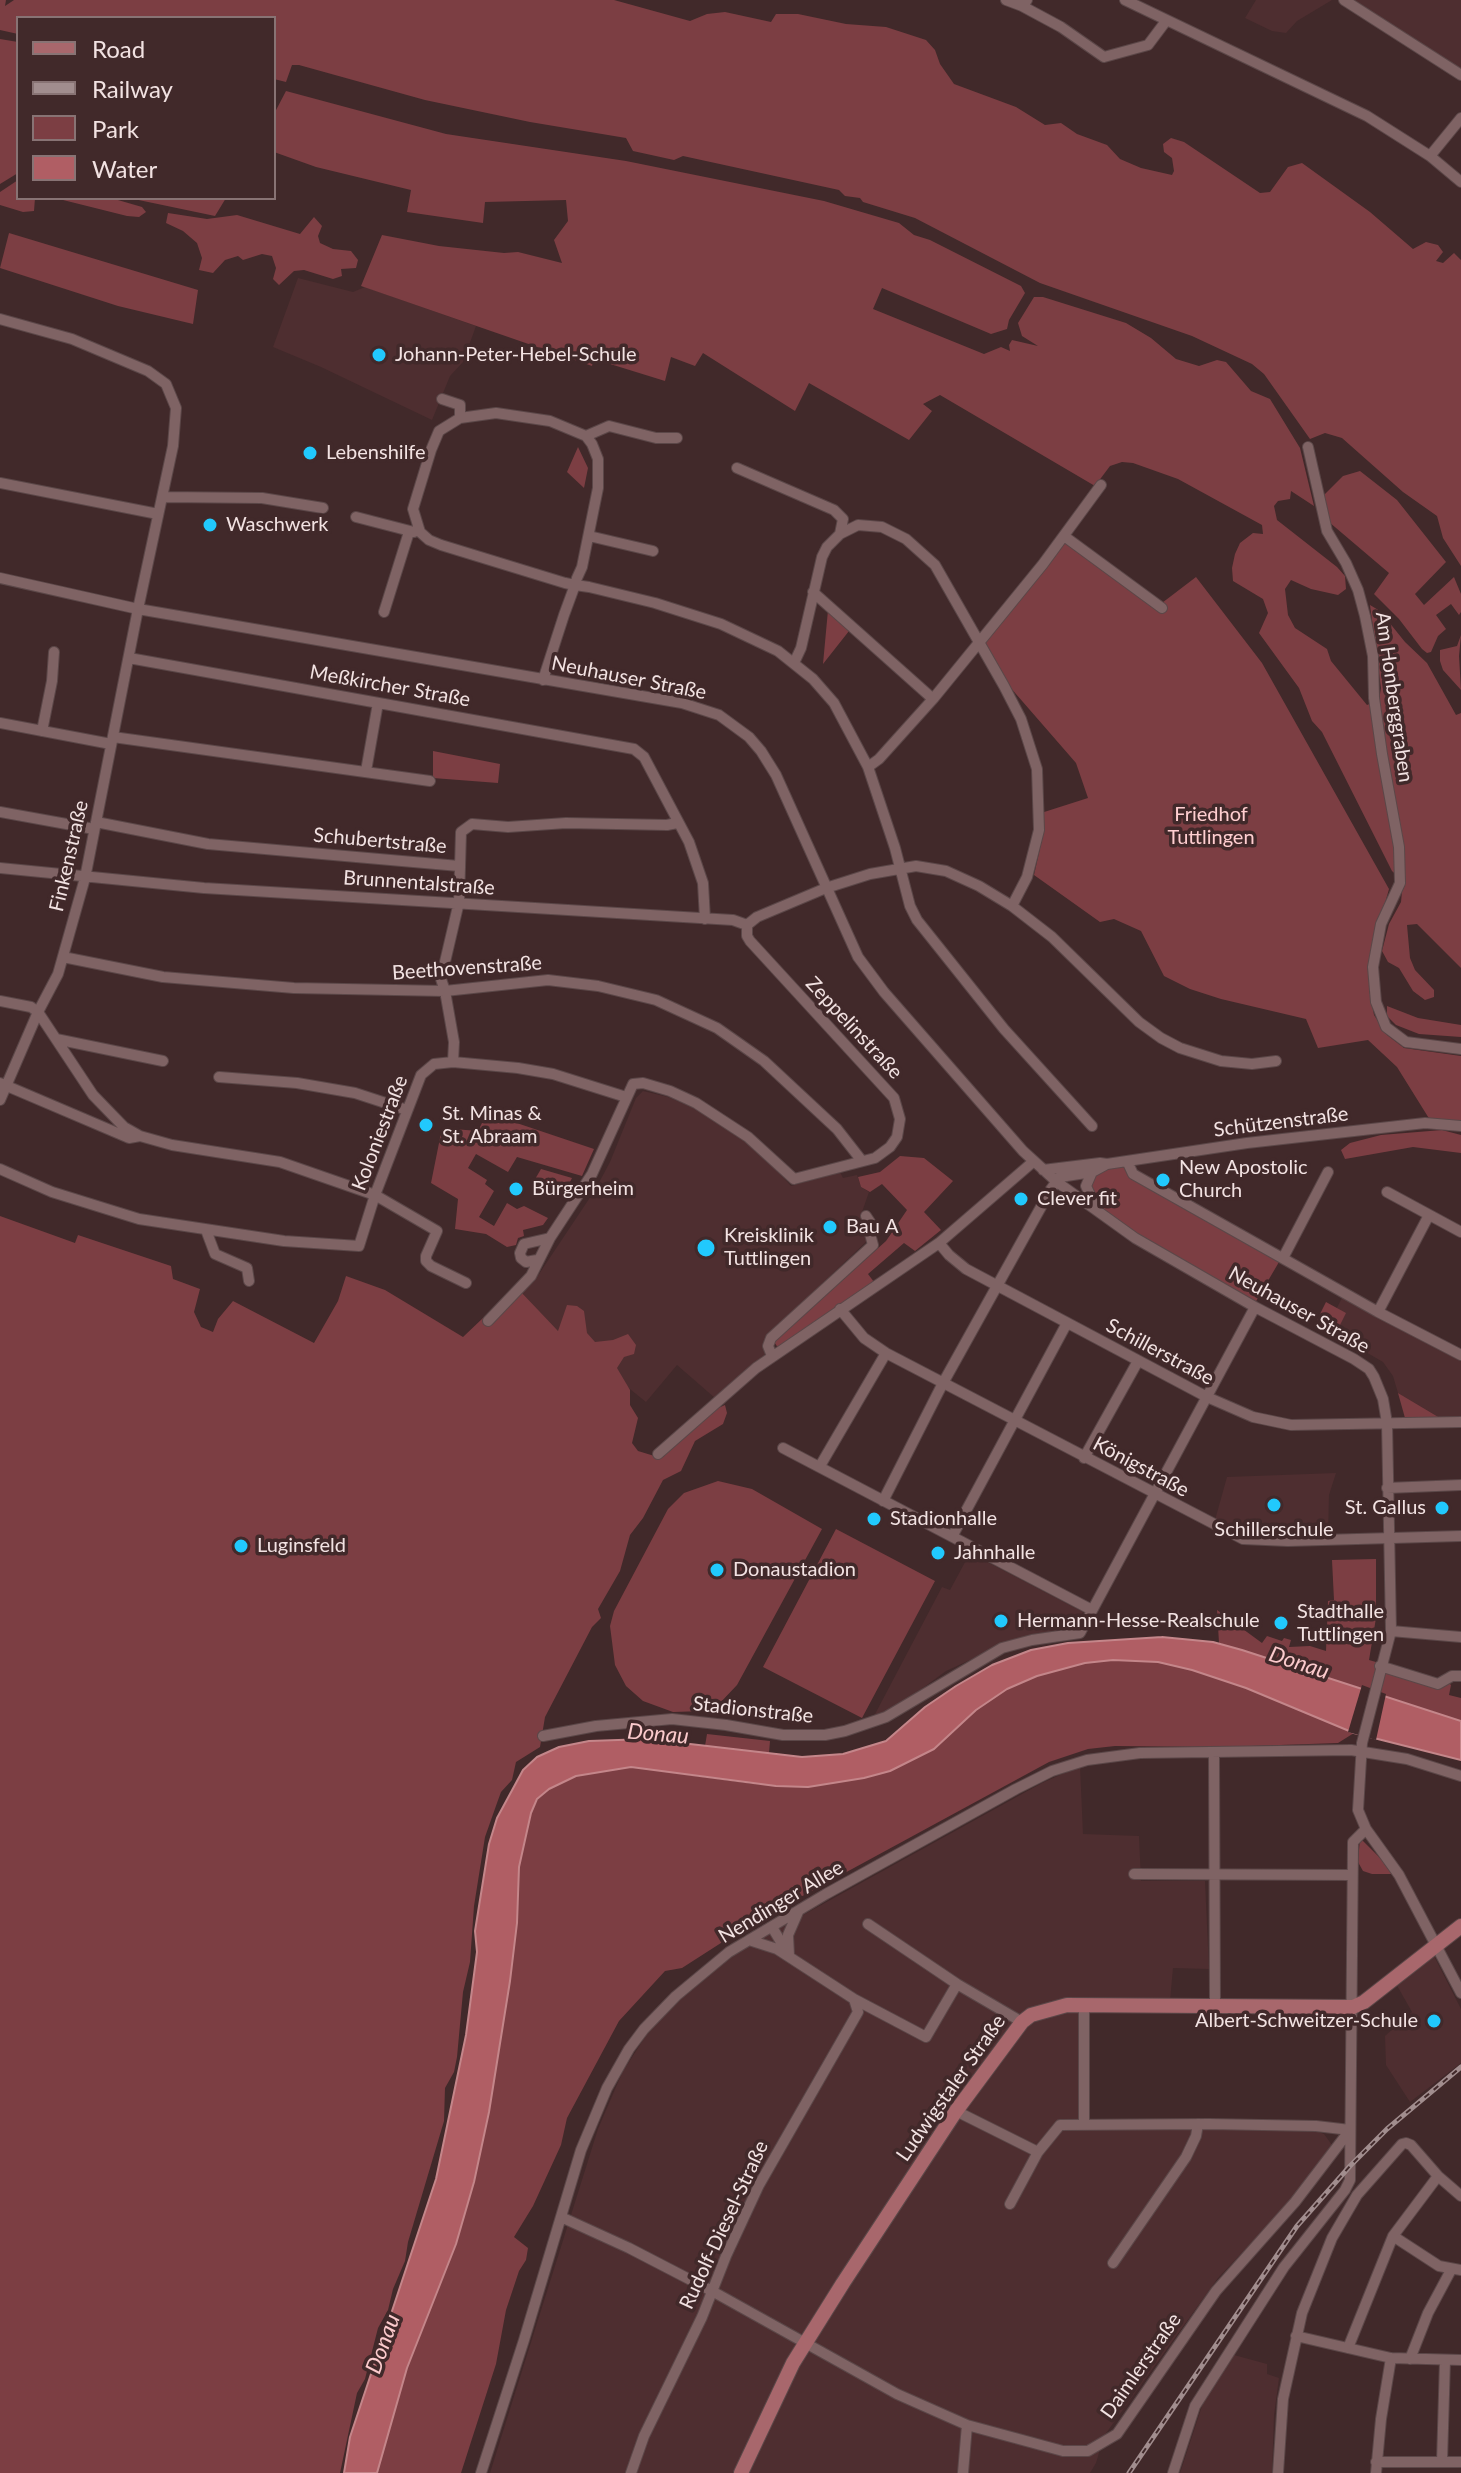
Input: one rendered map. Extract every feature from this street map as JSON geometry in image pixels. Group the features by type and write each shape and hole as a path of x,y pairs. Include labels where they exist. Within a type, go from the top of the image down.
{"main road":[{"path":"1353,2007 1364,2002 1461,1926"},
{"name":"Ludwigstaler Straße","path":"741,2473 793,2363 956,2111 1022,2022 1031,2015 1047,2009 1084,2005 1353,2007"}],"street":[{"path":"1006,0 1024,3 1104,57 1148,45 1166,21"},
{"path":"1125,0 1329,96 1430,156 1461,182"},
{"path":"1344,0 1461,75"},
{"path":"1430,156 1461,118"},
{"name":"Finkenstraße","path":"0,319 72,339 133,363 166,384 175,400 176,426 85,878 58,974 4,1084 0,1100"},
{"path":"442,399 486,413 538,419 574,430 586,436 596,453 599,471 589,536 543,680"},
{"path":"460,405 460,418"},
{"path":"384,612 414,532 413,509 439,431 460,418 486,413"},
{"path":"586,436 609,426 656,438 677,438"},
{"name":"Am Honberggraben","path":"1308,447 1327,531 1346,563 1365,616 1373,656 1374,698 1400,865 1400,883 1377,941 1372,971 1376,1002 1386,1027 1406,1042 1461,1049"},
{"path":"737,468 834,510 843,519 840,534"},
{"path":"0,483 158,514"},
{"path":"868,767 879,759 933,699 1101,485"},
{"path":"162,497 262,498 323,508"},
{"path":"356,517 414,532 441,545 575,585 684,611 721,624 778,651 794,663 834,703 868,767 917,920 1004,1029 1092,1126"},
{"path":"794,663 801,648 822,557 840,534 858,525 875,525 917,547 935,565 1021,719 1037,769 1039,830 1027,877 1012,906"},
{"path":"589,536 653,551"},
{"path":"1064,536 1162,608"},
{"name":"Neuhauser Straße","path":"0,578 138,609 696,706 719,715 755,744 769,762 858,957 1030,1165"},
{"path":"813,592 933,699"},
{"path":"42,731 54,652"},
{"name":"Meßkircher Straße","path":"129,658 634,749 643,755 677,823"},
{"path":"366,771 378,703"},
{"path":"0,723 112,741 430,781"},
{"name":"Schubertstraße","path":"0,812 208,844 459,866 461,832 472,824 508,827 566,823 677,823"},
{"path":"677,823 689,842 703,883 705,919"},
{"path":"459,866 459,902 441,979 454,1042 453,1062 553,1074 626,1097 592,1174 550,1238 531,1276 488,1321"},
{"path":"747,925 757,917 826,888 899,867 916,866 946,871 1012,906 1052,937 1139,1022 1161,1038 1221,1061 1252,1064 1276,1061"},
{"name":"Brunnentalstraße","path":"0,868 204,888 733,920 747,925"},
{"name":"Zeppelinstraße","path":"626,1097 633,1084 643,1083 696,1103 758,1145 792,1178 882,1154 895,1140 900,1125 894,1098 750,941 747,925"},
{"name":"Beethovenstraße","path":"63,957 163,977 307,989 445,991 548,980 598,986 656,1000 717,1028 764,1061 837,1129 862,1161"},
{"path":"0,1001 31,1007 38,1012 108,1111 124,1127 140,1136 197,1150 280,1162 375,1195 437,1231 426,1261 466,1283"},
{"path":"56,1039 163,1061"},
{"name":"Koloniestraße","path":"206,1230 284,1241 359,1246 421,1075 434,1064 453,1062"},
{"path":"219,1077 297,1083 355,1093 407,1110"},
{"path":"4,1084 129,1138 140,1136"},
{"name":"Schützenstraße","path":"1043,1171 1425,1123 1461,1126"},
{"path":"1127,1161 1133,1174 1378,1312 1461,1355"},
{"name":"Schützenstraße","path":"1057,1182 1060,1177 1092,1172 1107,1164"},
{"path":"658,1454 756,1368 939,1243 1030,1165 1043,1171"},
{"path":"0,1169 52,1192 139,1219 206,1230 215,1254 247,1268 249,1281"},
{"name":"Neuhauser Straße","path":"1043,1171 1098,1212 1183,1267 1369,1369 1380,1388 1387,1423 1391,1631 1361,1751 1358,1810 1366,1829"},
{"path":"1092,1172 1086,1186 1098,1212"},
{"path":"1283,1258 1328,1172"},
{"path":"883,1501 943,1383 1057,1182"},
{"path":"1387,1192 1461,1232"},
{"path":"1378,1312 1429,1215"},
{"path":"772,1356 768,1346 771,1338 873,1245 870,1234 872,1225 866,1216"},
{"path":"537,1260 526,1262 521,1258 524,1244 550,1238"},
{"name":"Schillerstraße","path":"939,1243 966,1269 1207,1397 1271,1423 1387,1423"},
{"path":"783,1448 1092,1610 1255,1307"},
{"name":"Königstraße","path":"840,1309 864,1338 886,1353 1243,1539 1288,1541 1461,1536"},
{"path":"953,1535 1067,1323"},
{"path":"820,1466 886,1353"},
{"path":"1084,1458 1138,1361"},
{"path":"1387,1423 1461,1422"},
{"path":"1387,1488 1461,1485"},
{"name":"Stadionstraße","path":"543,1736 596,1726 672,1719 783,1735 835,1733 866,1726 1002,1648 1080,1633 1092,1610"},
{"path":"1391,1631 1461,1637"},
{"path":"1380,1666 1438,1684 1452,1676 1461,1676"},
{"name":"Nendinger Allee","path":"481,2473 594,2116 629,2049 676,1996 729,1952 1052,1771 1087,1760 1140,1753 1361,1751 1407,1759 1461,1776"},
{"path":"1214,1754 1215,2006"},
{"path":"1173,2473 1195,2406 1284,2267 1350,2180 1353,1842 1366,1829 1399,1875 1461,1993"},
{"path":"1134,1874 1352,1875"},
{"path":"789,1955 788,1935 798,1911"},
{"path":"868,1924 957,1984 1022,2022"},
{"path":"772,1927 789,1955"},
{"path":"772,1927 770,1939 777,1949"},
{"path":"749,1940 789,1955 854,1999 926,2037 957,1984"},
{"name":"Rudolf-Diesel-Straße","path":"631,2473 644,2436 770,2162 858,2012 854,1999"},
{"path":"1084,2005 1084,2124"},
{"path":"956,2111 1038,2152"},
{"path":"1113,2263 1186,2157 1198,2124"},
{"path":"1010,2204 1038,2152 1060,2125 1316,2126 1350,2130"},
{"name":"Daimlerstraße","path":"561,2217 712,2291 897,2394 967,2425 1063,2451 1088,2451 1117,2434 1216,2291 1295,2202 1350,2130"},
{"path":"1278,2473 1283,2399 1296,2336 1310,2292 1341,2219 1374,2174 1406,2143 1461,2196"},
{"path":"1348,2348 1393,2236 1438,2176"},
{"path":"1393,2236 1439,2266 1456,2270 1428,2313 1410,2359"},
{"path":"1296,2336 1391,2358 1461,2360"},
{"path":"1391,2358 1376,2468 1461,2462"},
{"path":"1442,2462 1445,2360"},
{"path":"963,2473 967,2425"}],"shaded area":[{"path":"1256,0 1332,0 1297,21 1286,33 1272,31 1245,18"},
{"path":"1351,0 1461,0 1461,71"},
{"name":"Johann-Peter-Hebel-Schule","path":"298,278 353,292 365,287 476,326 463,362 450,376 432,420 273,347"},
{"name":"Kreisklinik Tuttlingen","path":"643,1091 668,1097 707,1114 755,1147 791,1186 840,1172 843,1178 857,1175 861,1187 869,1192 862,1212 869,1225 868,1240 773,1330 762,1346 767,1356 715,1398 677,1365 646,1402 552,1326 521,1292 539,1274 595,1190 636,1098"},
{"path":"1343,1296 1461,1359 1461,1418 1440,1418 1398,1393 1393,1376 1383,1362 1326,1329"},
{"name":"Schillerschule","path":"1336,1473 1329,1495 1328,1535 1240,1533 1215,1520 1227,1477"},
{"name":"Hermann-Hesse-Realschule","path":"970,1553 1083,1612 1074,1630 1057,1631 1005,1644 946,1671 897,1707 873,1718 942,1587 950,1590"},
{"path":"1080,1766 1083,1834 1139,1836 1141,1881 1205,1881 1209,1969 1173,1968 1170,2001 1079,2001 1081,2128 1313,2130 1324,2134 1332,2145 1289,2203 1218,2278 1104,2436 1090,2473 490,2473 598,2129 622,2073 657,2018 738,1951 1042,1783"},
{"path":"1434,1956 1461,2009 1461,2063 1410,2102 1386,2065 1385,2036 1412,2012 1395,1982"},
{"path":"1234,2355 1267,2364 1267,2374 1279,2378 1272,2473 1180,2473 1204,2400"}],"green space":[{"path":"0,0 6,0 5,6 14,0 614,0 690,21 707,14 725,12 771,22 776,14 798,14 846,24 886,27 926,40 954,84 1016,107 1045,125 1061,123 1077,134 1107,145 1120,159 1141,168 1172,175 1172,158 1164,152 1163,144 1171,138 1184,142 1260,193 1270,192 1288,167 1302,163 1370,212 1413,249 1426,242 1438,245 1443,252 1436,261 1443,263 1454,253 1461,260 1461,566 1443,538 1437,516 1403,492 1342,438 1325,433 1310,439 1264,374 1252,364 1192,336 1040,283 915,218 863,202 860,198 845,196 839,190 683,156 674,160 633,151 626,138 425,100 299,65 292,65 286,82 276,80 276,16 16,16 16,34 0,30"},
{"path":"0,39 16,42 16,174 0,184"},
{"path":"286,91 446,134 626,161 824,201 899,223 914,235 1021,286 1025,293 1007,329 991,334 882,288 873,309 984,354 1001,347 1010,351 1012,340 1038,346 1022,336 1018,323 1034,297 1043,297 1126,323 1151,338 1176,359 1199,366 1217,360 1226,362 1251,391 1270,399 1300,448 1314,506 1291,491 1290,499 1278,501 1274,506 1277,520 1345,576 1346,589 1338,595 1311,589 1291,580 1285,589 1288,615 1295,628 1327,649 1331,661 1367,705 1379,700 1381,688 1370,605 1380,611 1427,663 1456,715 1461,713 1461,968 1417,924 1407,925 1410,958 1415,970 1434,990 1434,997 1425,1000 1413,991 1399,968 1388,962 1382,951 1389,924 1401,902 1403,881 1392,871 1322,732 1312,721 1299,688 1259,633 1268,613 1263,599 1233,581 1232,568 1240,543 1253,533 1263,534 1262,525 1178,479 1133,463 1122,462 1110,466 1095,486 940,395 923,404 932,411 909,440 809,383 795,411 703,353 695,366 671,357 665,381 594,359 592,366 361,286 382,235 439,246 518,252 562,263 554,240 568,221 566,200 485,202 483,223 407,212 411,190 316,167 276,153 276,110"},
{"path":"16,181 16,200 35,200 34,211 23,212 0,205 0,192"},
{"path":"63,200 118,200 142,207 146,212 139,217"},
{"path":"139,200 225,200 215,216"},
{"path":"168,213 207,219 237,215 300,234 314,217 322,226 318,236 320,243 333,249 351,251 358,260 356,268 341,269 342,276 333,279 304,270 294,271 279,285 273,279 276,268 272,256 262,254 243,260 238,256 225,260 213,273 199,270 202,258 197,243 183,231 166,223"},
{"path":"9,233 198,290 193,324 118,306 0,268"},
{"path":"578,447 588,468 584,488 567,472"},
{"path":"1360,471 1397,500 1446,562 1415,594 1424,605 1454,577 1461,594 1459,615 1451,604 1436,615 1446,629 1438,636 1431,652 1422,649 1374,594 1389,573 1329,522 1324,495 1343,476"},
{"name":"Friedhof Tuttlingen","path":"1065,538 1158,606 1196,577 1262,663 1389,889 1369,960 1369,989 1374,1015 1387,1035 1404,1048 1461,1056 1461,1121 1430,1120 1397,1067 1368,1040 1318,1048 1306,1019 1190,989 1164,976 1141,931 1114,919 1100,922 1034,875 1043,835 1041,813 1088,798 1076,763 996,671 980,644"},
{"path":"828,610 849,631 823,664"},
{"path":"1461,635 1461,690 1443,670 1440,650 1457,646"},
{"path":"433,751 500,764 498,783 433,778"},
{"path":"1387,1006 1418,1018 1461,1025 1461,1037 1419,1034 1396,1025 1387,1016"},
{"path":"487,1113 594,1149 582,1176 517,1157 508,1172 476,1154 468,1168 487,1180 485,1184 494,1191 479,1217 494,1226 507,1203 517,1209 524,1206 548,1218 543,1225 523,1230 524,1236 518,1238 516,1245 507,1247 486,1234 455,1229 458,1199 431,1183 442,1128 478,1131"},
{"path":"1442,1130 1461,1135 1461,1153 1413,1147 1345,1159 1341,1150 1350,1143 1381,1135"},
{"path":"900,1156 924,1158 953,1181 924,1212 941,1230 915,1251 904,1243 868,1274 874,1282 779,1349 774,1342 886,1241 907,1210 882,1184 870,1192 861,1187 858,1177 880,1172"},
{"path":"1126,1165 1279,1262 1255,1303 1151,1244 1098,1205 1089,1190 1097,1171"},
{"path":"541,1169 572,1178 566,1190 559,1190 551,1197 531,1186"},
{"path":"0,1216 75,1243 78,1235 171,1266 173,1279 200,1289 194,1312 201,1327 213,1332 218,1319 233,1301 314,1343 338,1301 346,1276 385,1290 463,1337 483,1318 490,1323 521,1292 558,1331 567,1305 577,1306 584,1311 587,1333 595,1342 628,1334 636,1345 634,1354 624,1357 617,1368 630,1390 630,1405 638,1418 632,1443 638,1451 661,1458 716,1409 725,1405 727,1413 723,1424 695,1441 681,1471 663,1480 643,1518 630,1535 620,1571 598,1609 601,1618 592,1627 545,1717 540,1747 516,1762 512,1780 501,1792 497,1803 485,1837 457,2057 454,2072 445,2088 444,2121 405,2261 388,2310 378,2328 365,2379 357,2393 340,2473 0,2473"},
{"path":"1326,1302 1346,1313 1337,1331 1317,1320"},
{"path":"1398,1393 1440,1418 1405,1418"},
{"name":"Donaustadion","path":"718,1481 752,1489 822,1529 737,1685 720,1703 705,1711 673,1712 643,1701 626,1686 615,1665 610,1626 614,1611 668,1509 684,1493"},
{"path":"836,1529 935,1581 862,1718 763,1667"},
{"path":"1376,1559 1376,1618 1369,1660 1438,1680 1443,1677 1451,1685 1449,1695 1461,1698 1461,1721 1219,1643 1217,1610 1262,1643 1267,1636 1282,1641 1284,1638 1291,1640 1289,1647 1310,1646 1326,1651 1328,1601 1334,1600 1332,1560"},
{"path":"1113,1660 1158,1662 1192,1670 1246,1688 1354,1733 1338,1743 1223,1747 1115,1746 1088,1749 1049,1762 749,1925 682,1968 665,1971 619,2021 567,2118 561,2145 533,2206 514,2237 528,2248 526,2260 519,2271 506,2310 496,2364 461,2473 377,2473 407,2368 456,2244 474,2182 489,2112 511,1969 519,1867 531,1813 538,1799 548,1790 576,1776 631,1767 754,1784 808,1787 890,1771 934,1749 976,1710 1007,1689 1037,1676 1085,1663"},
{"path":"707,1734 770,1741 769,1753 705,1746"},
{"path":"1360,1838 1393,1874 1363,1871 1358,1862"}],"water":[{"name":"Donau","path":"1162,1637 1213,1642 1242,1650 1461,1721 1461,1760 1354,1733 1246,1688 1192,1670 1158,1662 1113,1660 1085,1663 1037,1676 1007,1689 976,1710 934,1749 890,1771 864,1778 808,1787 776,1786 631,1767 576,1776 549,1789 537,1799 519,1867 517,1923 510,1981 489,2112 474,2182 456,2244 407,2368 377,2473 344,2473 350,2437 436,2179 466,2035 477,1952 475,1931 489,1844 497,1818 523,1770 537,1757 559,1747 589,1741 647,1739 802,1757 843,1754 886,1741 925,1707 956,1686 992,1665 1031,1650 1068,1643"}],"pier":[{"path":"1362,1685 1386,1694 1376,1740 1348,1732"}],"railway":[{"path":"1129,2473 1297,2226 1387,2129 1461,2067"}],"place":[{"name":"Johann-Peter-Hebel-Schule","path":"379,355"},
{"name":"Lebenshilfe","path":"310,453"},
{"name":"Waschwerk","path":"210,525"},
{"name":"St. Minas & St. Abraam","path":"426,1125"},
{"name":"New Apostolic Church","path":"1163,1180"},
{"name":"Bürgerheim","path":"516,1189"},
{"name":"Clever fit","path":"1021,1199"},
{"name":"Bau A","path":"830,1227"},
{"name":"Kreisklinik Tuttlingen","path":"706,1248"},
{"name":"Schillerschule","path":"1274,1505"},
{"name":"St. Gallus","path":"1442,1508"},
{"name":"Stadionhalle","path":"874,1519"},
{"name":"Luginsfeld","path":"241,1546"},
{"name":"Jahnhalle","path":"938,1553"},
{"name":"Donaustadion","path":"717,1570"},
{"name":"Hermann-Hesse-Realschule","path":"1001,1621"},
{"name":"Stadthalle Tuttlingen","path":"1281,1623"},
{"name":"Albert-Schweitzer-Schule","path":"1434,2021"}]}
